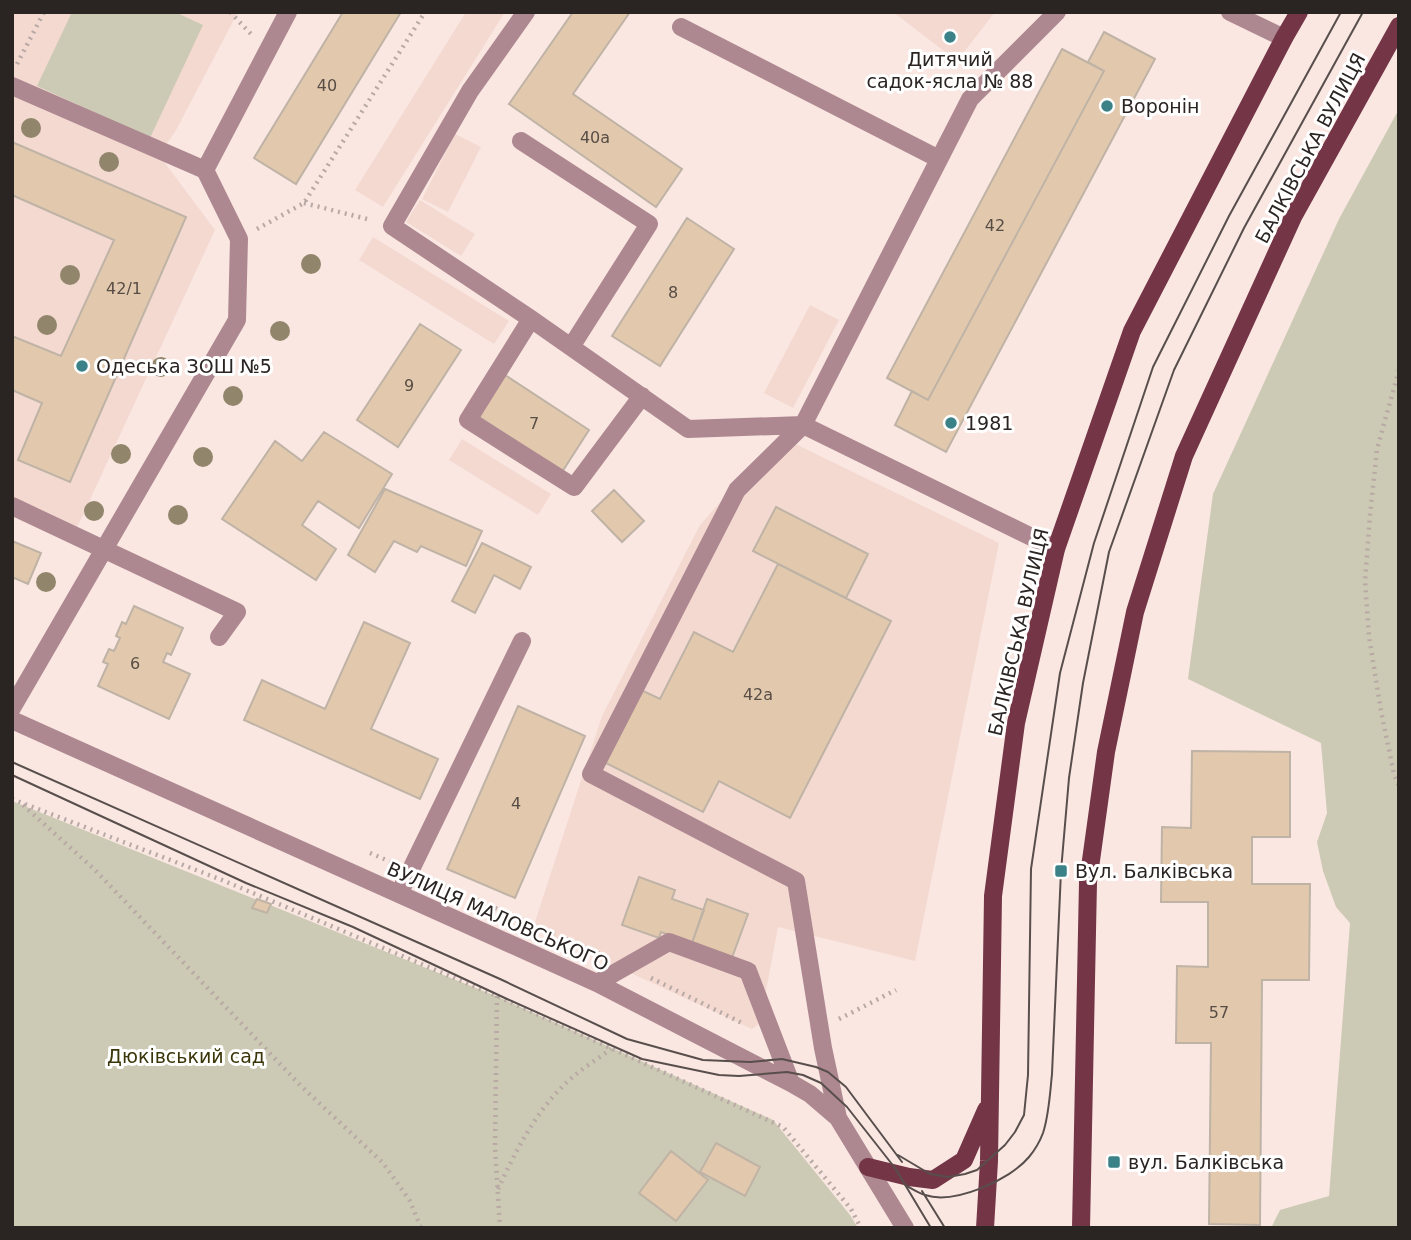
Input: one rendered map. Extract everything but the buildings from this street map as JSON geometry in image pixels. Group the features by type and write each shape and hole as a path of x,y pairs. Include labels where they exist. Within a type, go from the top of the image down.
{"main road":[{"name":"БАЛКІВСЬКА ВУЛИЦЯ","path":"985,1228 993,896 1016,723 1056,549 1132,331 1299,12"},
{"name":"БАЛКІВСЬКА ВУЛИЦЯ","path":"1081,1228 1088,882 1107,752 1135,611 1184,456 1293,217 1399,26"},
{"path":"868,1167 933,1180 964,1160 990,1101"}],"street":[{"path":"205,170 288,12"},
{"path":"526,12 470,92 392,226 688,429 803,425 1056,549"},
{"path":"838,1118 796,881 591,774 737,490 803,425 970,99 1057,12"},
{"path":"1230,12 1284,38"},
{"path":"681,27 939,159"},
{"path":"12,86 205,170 239,239 237,320 12,708"},
{"path":"521,141 649,224 570,347"},
{"path":"531,319 468,420 574,487 642,396"},
{"path":"12,506 237,612 219,637"},
{"path":"399,894 522,642"},
{"name":"ВУЛИЦЯ МАЛОВСЬКОГО","path":"12,720 597,983 791,1083 810,1094 838,1118 905,1228"},
{"path":"597,983 669,942 748,971 791,1083"}],"path":[{"path":"12,73 44,12"},
{"path":"230,12 267,51"},
{"path":"239,239 304,203 425,12"},
{"path":"304,203 392,226"},
{"path":"1399,370 1377,449 1365,581 1369,636 1379,699 1394,774 1399,786"},
{"path":"12,799 285,906 496,996 783,1127 851,1209 861,1228"},
{"path":"20,803 95,870 301,1086 383,1163 410,1201 421,1228"},
{"path":"359,849 627,966 762,1033 772,1032"},
{"path":"820,1028 896,990"},
{"path":"496,996 495,1146 500,1228"},
{"path":"497,1190 518,1145 542,1110 574,1076 611,1049"}],"shaded area":[{"name":"Одеська ЗОШ №5","path":"12,12 238,12 175,132 159,155 215,230 75,532 12,501"},
{"path":"466,12 505,12 383,207 355,190"},
{"name":"Дитячий садок-ясла № 88","path":"893,12 995,12 957,61"},
{"path":"455,134 481,147 448,212 422,199"},
{"path":"420,200 475,234 461,256 406,222"},
{"path":"373,237 509,321 494,344 359,260"},
{"path":"810,305 839,320 793,408 764,393"},
{"path":"779,436 999,543 915,961 778,927 760,1023 752,1029 533,928 602,716 700,525"},
{"path":"462,439 551,494 538,515 449,460"}],"green space":[{"path":"72,12 175,12 203,25 150,138 37,86"},
{"path":"1399,109 1399,1228 1271,1228 1280,1210 1329,1196 1350,923 1336,907 1323,871 1317,842 1327,813 1321,743 1188,679 1213,494 1339,219"},
{"name":"Дюківський сад","path":"12,801 498,997 773,1120 858,1228 12,1228"}],"tram line":[{"path":"898,1155 930,1174 948,1177 965,1174 977,1170 1005,1145 1024,1115 1028,1075 1031,869 1060,673 1094,543 1153,367 1229,216 1341,12"},
{"path":"905,1185 922,1194 937,1197 951,1197 981,1188 1020,1166 1033,1152 1043,1133 1052,1074 1061,871 1069,778 1083,683 1109,552 1174,370 1244,228 1363,12"},
{"path":"12,762 500,979 627,1039 703,1060 750,1062 782,1059 828,1072 846,1087 902,1162"},
{"path":"12,775 246,883 353,927 642,1059 719,1075 787,1072 821,1083 847,1107 895,1168 931,1228"},
{"path":"922,1191 945,1228"}],"place":[{"name":"Дитячий садок-ясла № 88","path":"950,37"},
{"name":"Воронін","path":"1107,106"},
{"name":"Одеська ЗОШ №5","path":"82,366"},
{"name":"1981","path":"951,423"},
{"name":"Вул. Балківська","path":"1061,871"},
{"name":"вул. Балківська","path":"1114,1162"}]}
